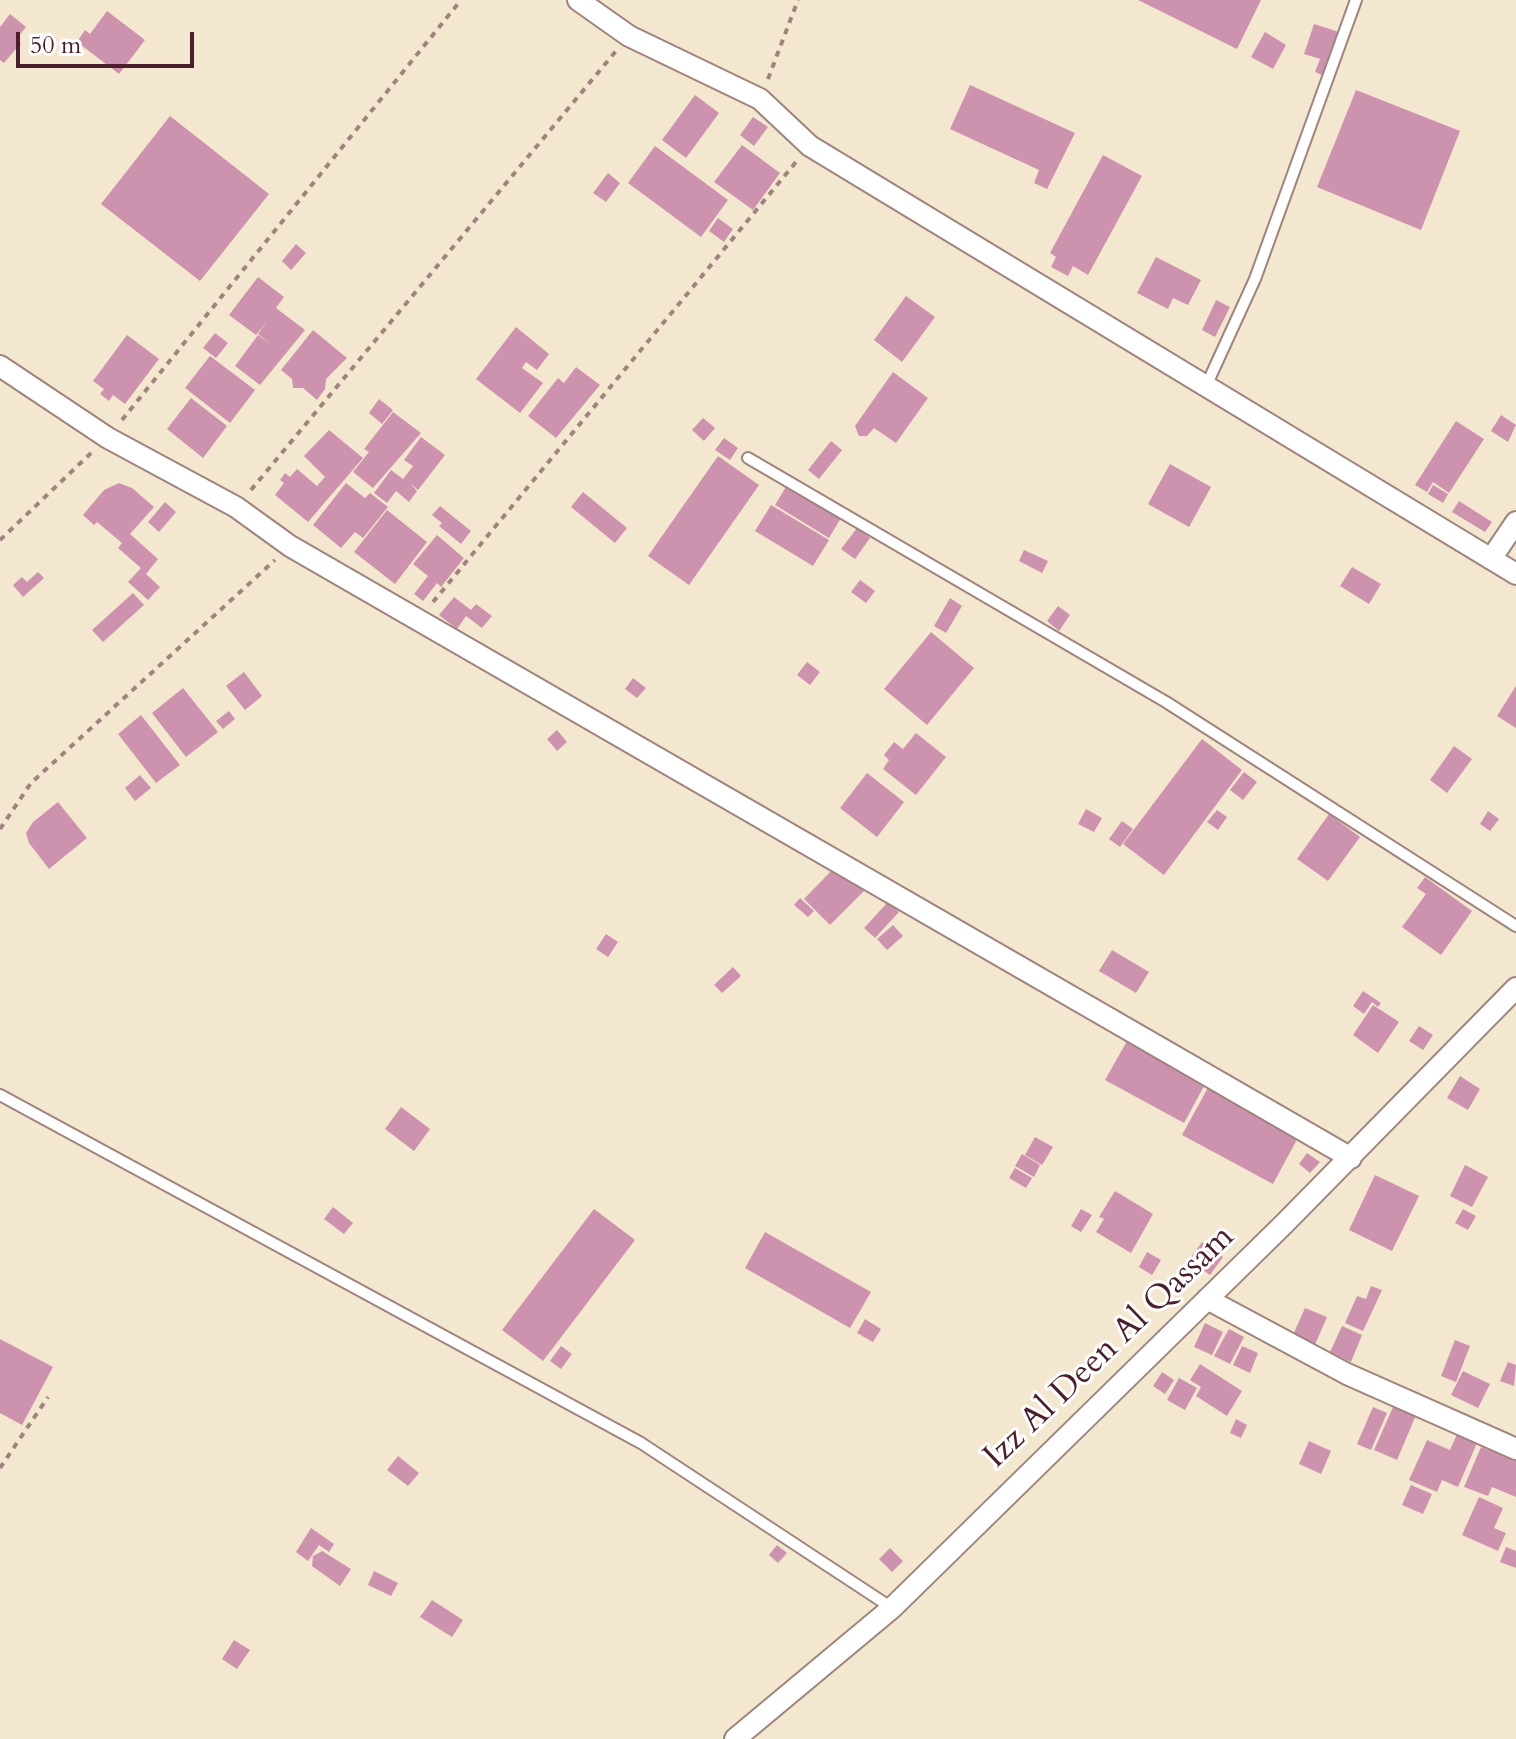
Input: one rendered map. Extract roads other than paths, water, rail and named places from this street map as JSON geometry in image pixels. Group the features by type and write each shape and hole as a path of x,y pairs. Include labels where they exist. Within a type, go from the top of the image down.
{"street":[{"path":"578,0 629,36 760,99 810,146 1516,574"},
{"path":"0,366 108,438 236,507 290,546 1351,1158"},
{"path":"1491,559 1516,522"},
{"name":"Izz Al Deen Al Qassam","path":"735,1739 892,1608 1351,1158 1516,988"},
{"path":"1207,1299 1347,1374 1516,1449"}],"lane":[{"path":"1207,384 1255,279 1356,0"},
{"path":"748,458 1166,702 1516,926"},
{"path":"0,1095 641,1443 892,1608"}]}
